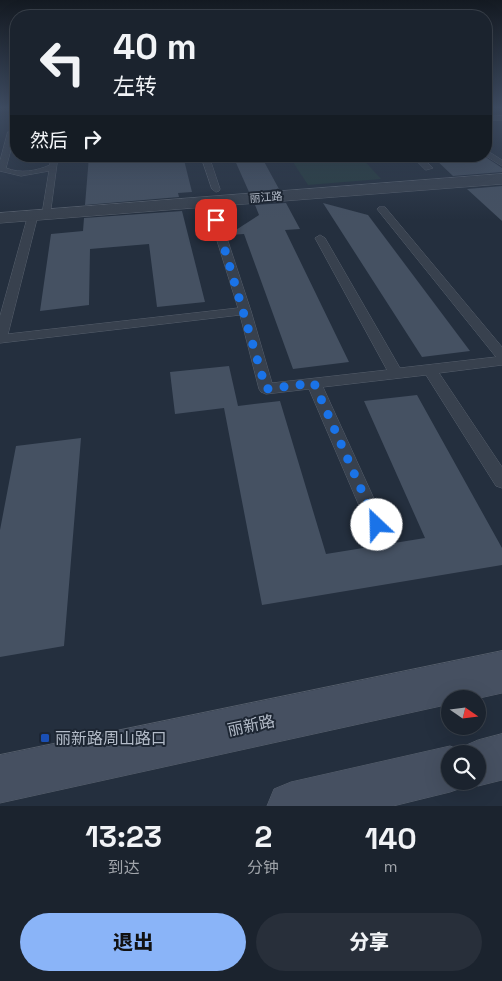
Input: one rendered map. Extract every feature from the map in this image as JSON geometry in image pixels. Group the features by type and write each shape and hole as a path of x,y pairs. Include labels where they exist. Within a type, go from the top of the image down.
{"main road":[{"name":"丽新路","path":"0,779 502,672"},
{"path":"486,761 502,757"},
{"path":"291,806 441,771"}],"street":[{"name":"丽江路","path":"0,218 213,196 502,179"}],"lane":[{"path":"10,146 2,169 20,174 34,173 52,162"},
{"path":"54,162 40,215 0,339 244,311"},
{"path":"206,162 213,196 266,389 502,361"},
{"path":"422,162 429,168"},
{"path":"382,209 502,356"},
{"path":"320,238 396,374"},
{"path":"430,370 502,481"},
{"path":"314,383 377,525"}],"green space":[{"path":"293,162 365,162 381,179 308,185"}],"building":[{"path":"492,161 502,168 502,172 453,176 438,162"},
{"path":"89,162 184,162 192,192 178,193 179,197 85,205"},
{"path":"236,162 264,162 279,189 249,192"},
{"path":"502,186 502,221 467,189"},
{"path":"286,203 300,229 285,230 349,362 293,369 244,234 228,235 259,215 255,205"},
{"path":"323,203 368,215 470,351 422,357"},
{"path":"182,211 205,302 157,307 149,244 90,249 89,305 40,311 51,234 83,231 84,218"},
{"path":"229,366 238,406 280,401 326,554 425,538 364,401 417,395 502,548 502,565 262,605 224,408 175,414 170,372"},
{"path":"81,438 64,646 0,657 0,530 16,446"}],"place":[{"name":"丽新路周山路口","path":"45,738"}],"route":[{"path":"216,220 266,389 314,383 377,525"}]}
